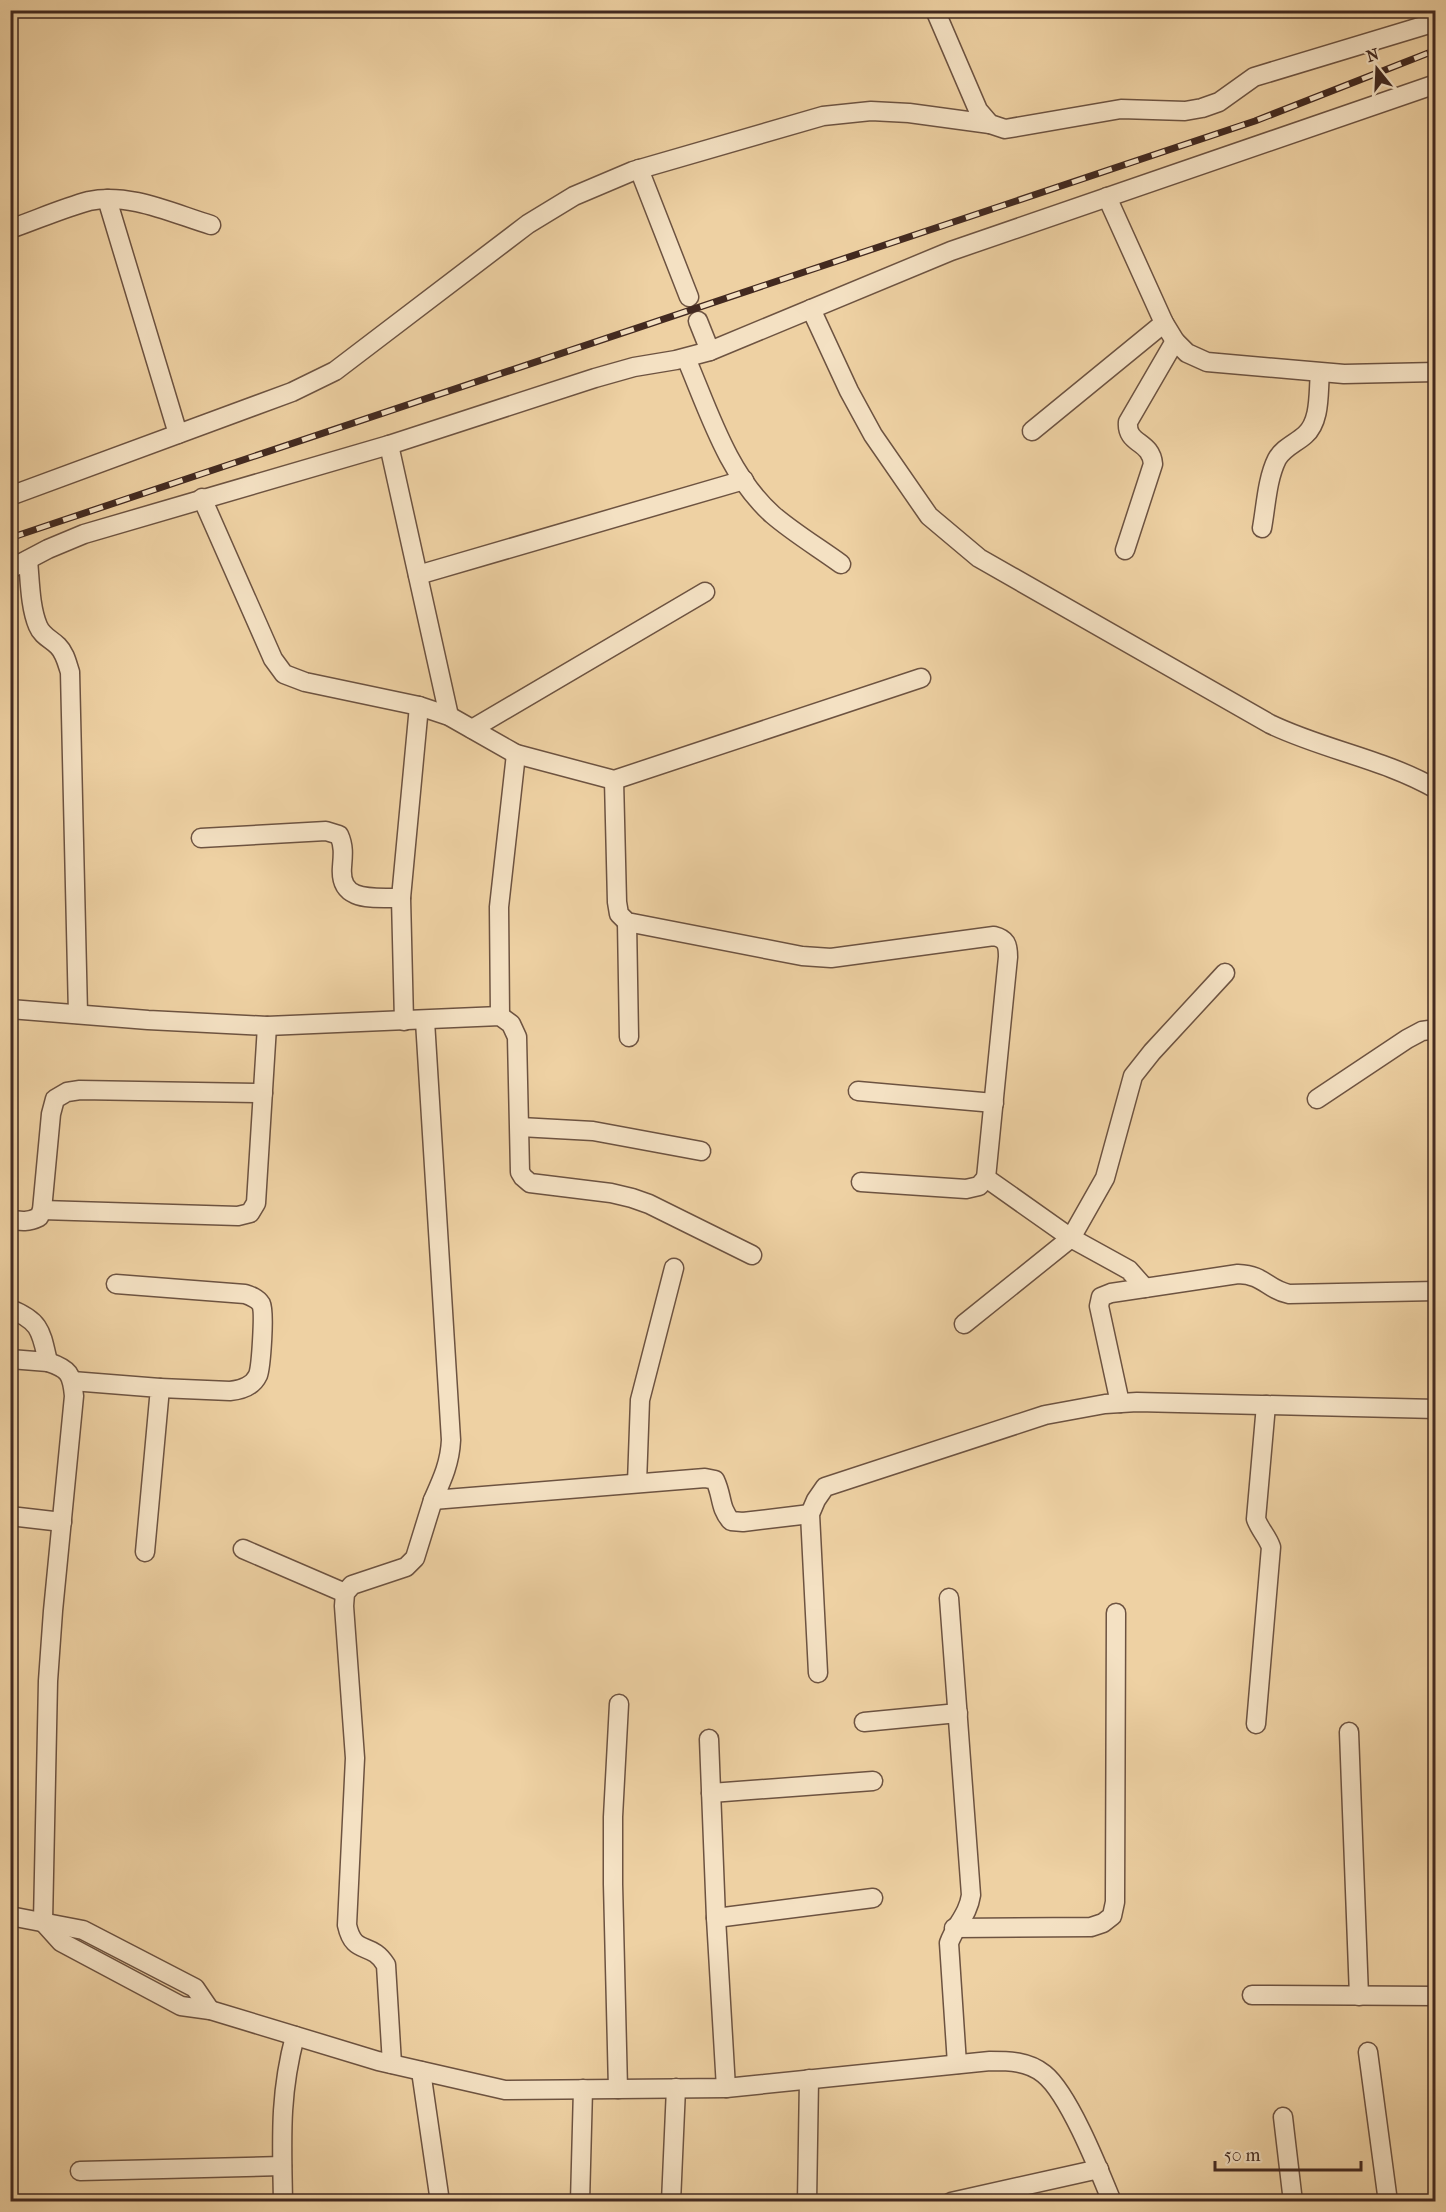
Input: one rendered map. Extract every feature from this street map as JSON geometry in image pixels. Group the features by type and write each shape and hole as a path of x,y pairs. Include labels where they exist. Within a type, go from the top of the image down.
{"street":[{"path":"935,10 978,110 990,123"},
{"path":"10,496 292,392 334,371 528,224 574,195 639,169 823,116 871,111 909,113 990,123 1005,129 1019,129 1121,109 1185,111 1202,108 1219,102 1254,77 1436,22"},
{"path":"10,569 84,534 389,445 595,378 710,351 951,251 1436,84"},
{"path":"639,169 689,297"},
{"path":"1107,197 1164,323 1175,341 1187,353 1207,362 1344,375 1436,372"},
{"path":"107,199 178,434"},
{"path":"10,229 90,201 107,199 134,201 211,225"},
{"path":"812,309 849,391 873,435 929,516 979,558 1270,724 1297,737 1388,766 1436,789"},
{"path":"698,321 710,351"},
{"path":"1032,431 1164,323"},
{"path":"1125,550 1153,464 1153,455 1147,448 1130,437 1127,431 1128,422 1175,341"},
{"path":"686,358 728,456 756,496 774,515 841,564"},
{"path":"1262,528 1273,470 1278,458 1285,449 1305,435 1316,418 1320,373"},
{"path":"389,445 449,716"},
{"path":"418,575 744,480"},
{"path":"202,498 273,659 284,674 305,682 419,706 449,716 516,754 614,780 921,678"},
{"path":"28,560 34,614 38,627 44,636 59,647 66,657 70,672 78,1014"},
{"path":"472,729 705,592"},
{"path":"404,1021 401,898 419,706"},
{"path":"500,1016 499,907 516,754"},
{"path":"614,780 616,903 618,914 627,922 802,956 821,957 994,936 1003,939 1008,946 986,1178 980,1186 966,1190 861,1182"},
{"path":"201,838 326,831 339,835 344,845 341,876 346,889 355,896 401,898"},
{"path":"627,922 629,1037"},
{"path":"964,1324 1071,1238 1105,1179 1133,1076 1152,1052 1225,973"},
{"path":"10,1009 267,1026 500,1016 511,1024 517,1037 520,1172 523,1177 530,1183 611,1193 632,1198 649,1204 752,1255"},
{"path":"392,2064 386,1965 380,1955 355,1944 349,1936 347,1925 355,1758 344,1606 345,1593 352,1585 365,1578 406,1567 415,1558 433,1500 450,1457 451,1440 425,1021"},
{"path":"42,1210 238,1216 250,1213 256,1203 267,1026"},
{"path":"1317,1099 1407,1039 1422,1031 1436,1029"},
{"path":"10,1219 21,1222 39,1217 42,1210 51,1114 55,1099 67,1092 80,1090 263,1093"},
{"path":"858,1091 994,1103"},
{"path":"520,1127 593,1131 702,1151"},
{"path":"986,1178 1071,1238 1129,1270 1145,1288"},
{"path":"637,1483 639,1400 674,1268"},
{"path":"1120,1403 1099,1305 1101,1298 1111,1293 1238,1274 1251,1274 1280,1292 1289,1294 1436,1291"},
{"path":"72,1380 160,1388 230,1391 241,1390 253,1383 258,1374 264,1315 261,1304 254,1297 245,1294 116,1284"},
{"path":"10,1309 27,1315 37,1325 48,1362"},
{"path":"10,1359 48,1362 64,1368 72,1380 74,1396 48,1681 43,1922"},
{"path":"145,1552 160,1388"},
{"path":"818,1673 810,1514 825,1487 1045,1415 1120,1403 1436,1408"},
{"path":"1256,1724 1271,1554 1267,1536 1259,1528 1256,1519 1266,1405"},
{"path":"433,1500 705,1478 715,1480 720,1490 724,1512 731,1521 743,1522 810,1514"},
{"path":"10,1516 62,1522"},
{"path":"243,1549 345,1593"},
{"path":"949,1598 971,1895 969,1908 954,1928 949,1943 957,2064"},
{"path":"954,1928 1091,1927 1103,1923 1112,1916 1115,1902 1116,1613"},
{"path":"618,2089 613,1817 619,1704"},
{"path":"864,1722 958,1713"},
{"path":"1349,1732 1359,1996"},
{"path":"709,1739 726,2088"},
{"path":"711,1794 873,1781"},
{"path":"716,1918 873,1898"},
{"path":"10,1916 83,1930 195,1988 210,2010 392,2064 505,2090 726,2088 990,2061 1020,2062 1043,2073 1060,2092 1099,2169 1112,2202"},
{"path":"1252,1995 1436,1996"},
{"path":"283,2202 283,2092 295,2036"},
{"path":"1368,2052 1388,2202"},
{"path":"421,2070 440,2202"},
{"path":"807,2202 809,2079"},
{"path":"671,2202 676,2088"},
{"path":"580,2202 584,2089"},
{"path":"1283,2117 1293,2202"},
{"path":"80,2172 282,2166"},
{"path":"951,2202 1099,2169"}],"railway":[{"path":"10,538 1255,121 1436,50"}]}
